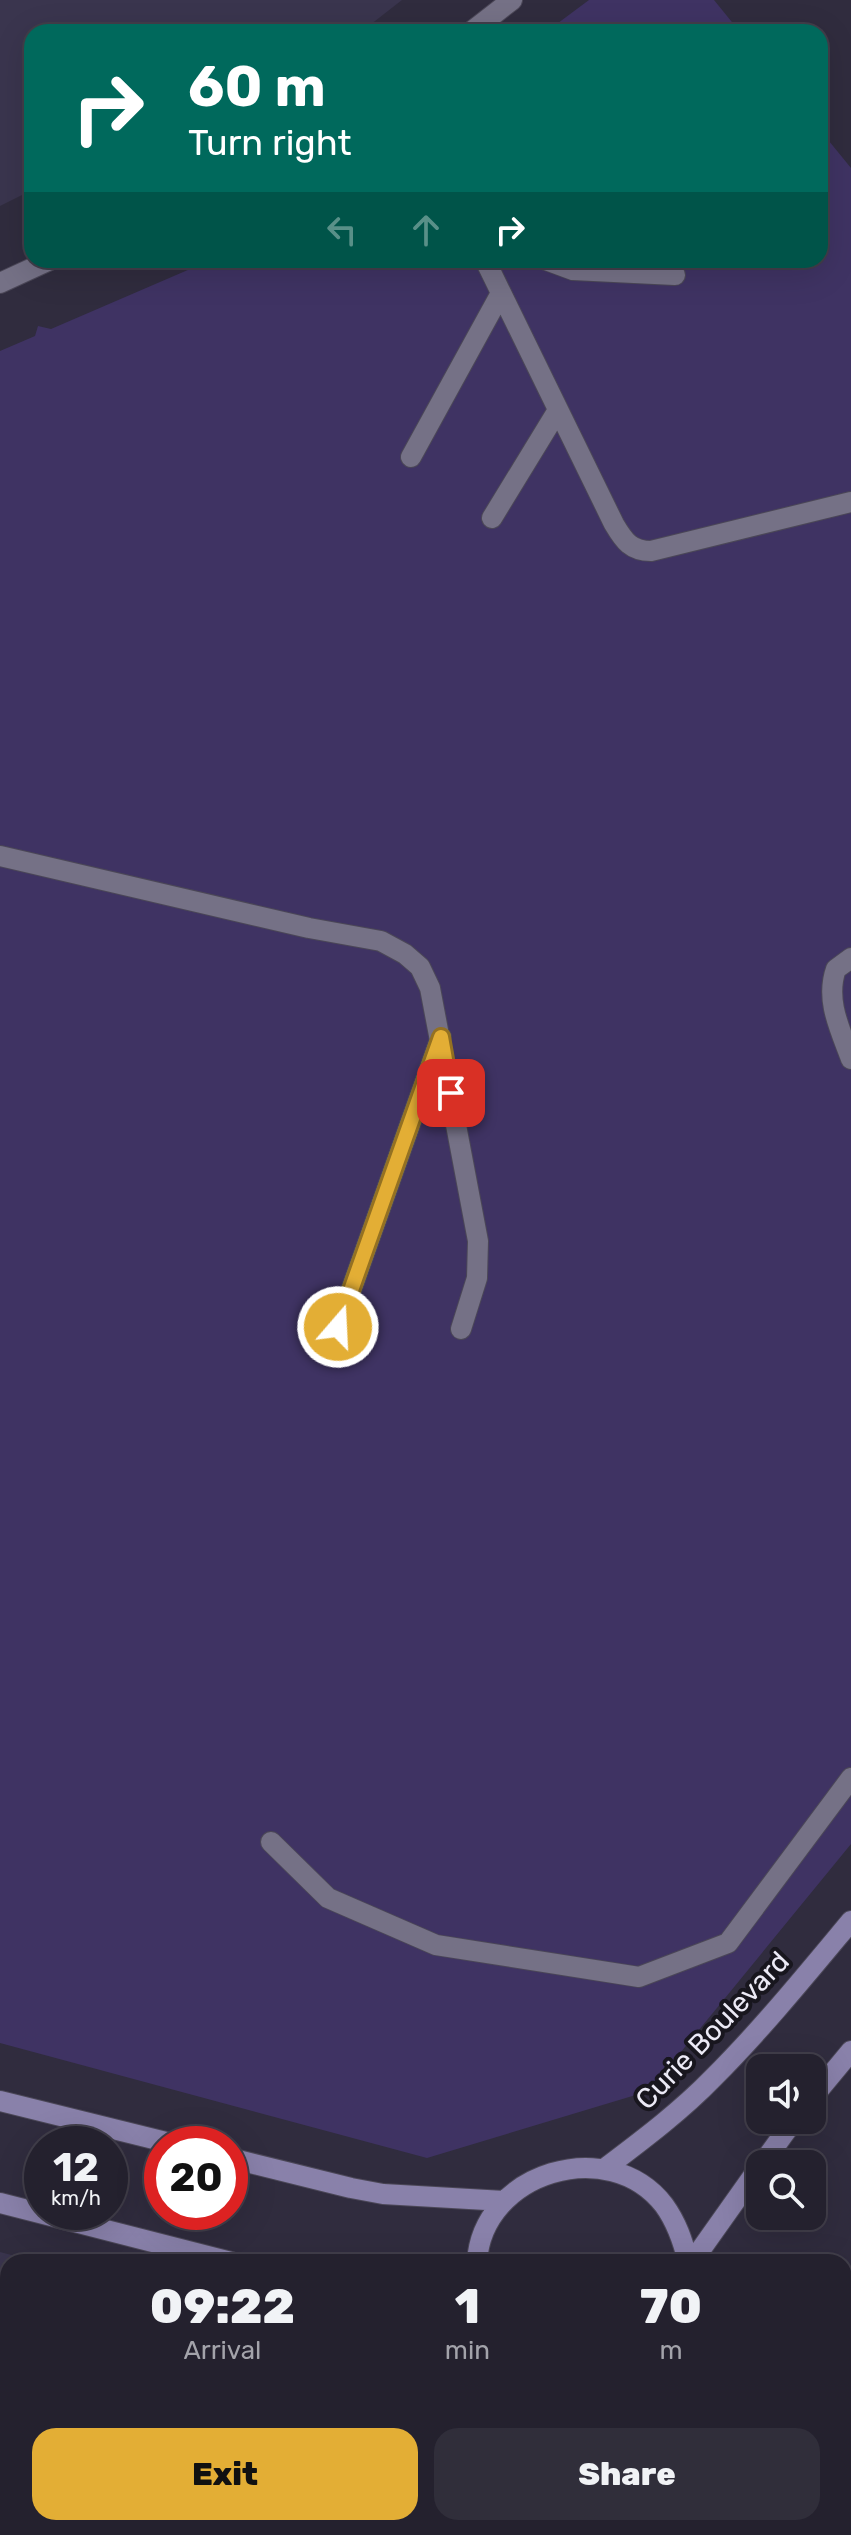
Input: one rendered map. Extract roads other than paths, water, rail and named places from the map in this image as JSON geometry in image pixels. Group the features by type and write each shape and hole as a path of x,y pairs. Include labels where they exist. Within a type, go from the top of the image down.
{"street":[{"path":"481,24 512,0"},
{"path":"0,283 33,268"},
{"path":"489,268 627,545 640,551 651,551 851,502"},
{"path":"568,268 675,275"},
{"path":"411,457 501,293"},
{"path":"492,518 558,410"},
{"path":"0,856 309,928 381,941 405,954 420,967 430,988 441,1037 478,1241 477,1278 461,1329"},
{"path":"851,958 836,969 831,993 833,1009 851,1059"},
{"path":"338,1327 441,1037"},
{"path":"271,1842 328,1898 436,1945 639,1977 728,1943 851,1778"},
{"name":"Curie Boulevard","path":"604,2169 711,2080 784,2001 851,1921"},
{"path":"826,2081 851,2051"},
{"path":"0,2101 144,2137"},
{"path":"248,2162 383,2194 504,2201"},
{"path":"479,2254 487,2225 504,2201 525,2183 550,2172 577,2167 604,2169 636,2181 663,2203 681,2233 688,2254"},
{"path":"696,2254 746,2185"},
{"path":"0,2203 200,2254"}]}
